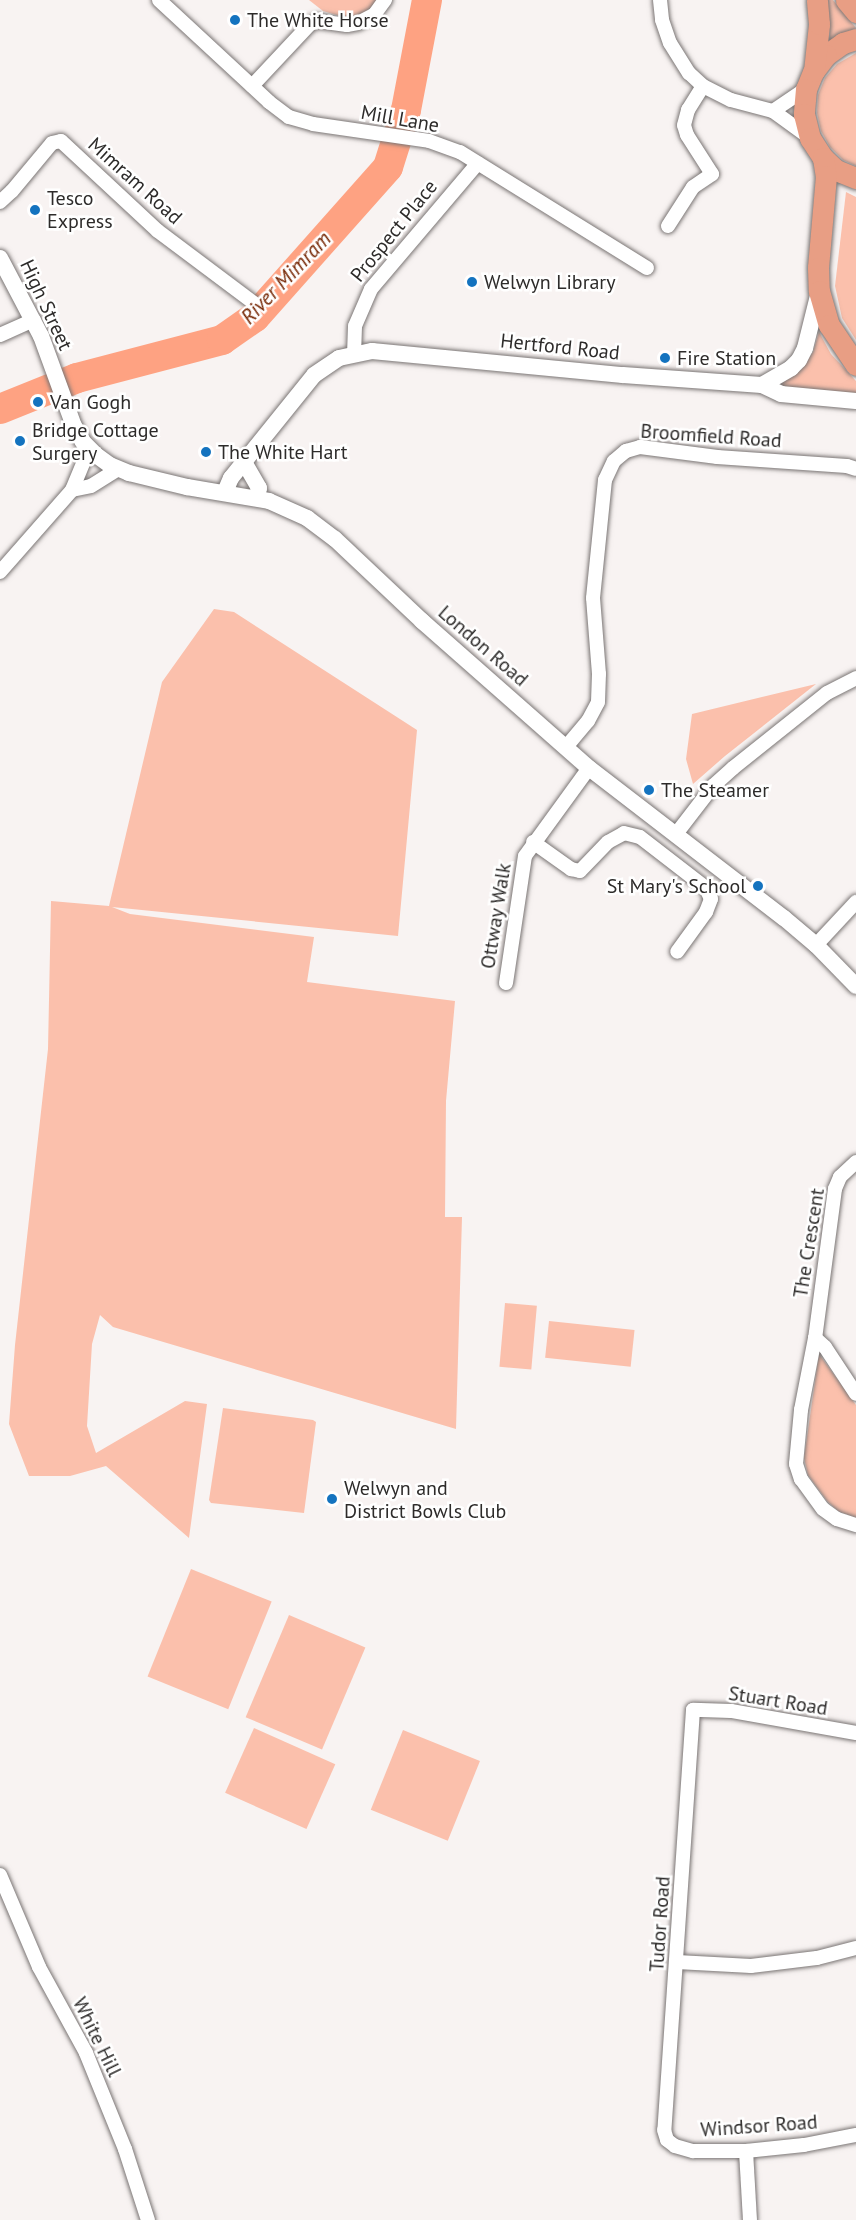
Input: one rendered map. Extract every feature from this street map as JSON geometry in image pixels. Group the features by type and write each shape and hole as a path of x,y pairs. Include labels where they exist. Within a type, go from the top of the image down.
{"main road":[{"path":"817,0 819,24 804,114 810,138 823,158 836,170 856,178"},
{"path":"846,0 856,12"},
{"path":"810,80 826,55 843,43 856,39"},
{"path":"823,158 826,176 818,268 819,291 829,325 856,365"}],"street":[{"name":"Mill Lane","path":"159,0 276,108 296,121 405,136 460,152 647,268"},
{"path":"252,86 310,24 318,21 347,25 358,23 374,15 385,0"},
{"path":"660,0 662,20 670,43 689,73 703,86 731,100 773,111 810,138"},
{"path":"773,111 810,80"},
{"path":"668,226 693,187 712,174 687,135 684,125 688,110 703,86"},
{"name":"Mimram Road","path":"0,202 52,143 61,141 158,231 254,303"},
{"name":"Prospect Place","path":"354,355 355,326 371,289 478,163"},
{"name":"High Street","path":"0,258 34,320 64,399"},
{"path":"762,385 791,368 799,360 806,348 819,291"},
{"path":"0,335 34,320"},
{"name":"Hertford Road","path":"354,355 386,350 623,375 762,385 781,394 856,401"},
{"path":"225,492 231,478 314,375 327,365 354,355"},
{"name":"London Road","path":"64,399 74,426 89,449 118,469 187,487 257,498 293,509 321,528 590,768 816,945 856,986"},
{"name":"Broomfield Road","path":"566,747 588,721 598,702 599,674 592,598 605,480 614,461 626,451 640,447 717,457 847,466 856,469"},
{"path":"0,572 72,490 89,449"},
{"path":"244,462 259,488 257,498"},
{"path":"72,490 91,486 118,469"},
{"path":"676,834 713,786 733,768 827,693 856,678"},
{"name":"Ottway Walk","path":"506,983 525,856 533,842 590,768"},
{"path":"533,842 571,869 580,871 608,842 624,833 640,837 706,888 711,899 706,912 677,952"},
{"path":"816,945 856,902"},
{"name":"The Crescent","path":"856,1161 840,1177 836,1189 815,1338 801,1410 796,1464 801,1479 823,1509 837,1520 856,1525"},
{"path":"815,1338 825,1347 856,1394"},
{"name":"Stuart Road","path":"693,1710 731,1712 856,1733"},
{"name":"Tudor Road","path":"667,2140 664,2122 693,1710"},
{"name":"White Hill","path":"0,1875 39,1967 86,2053 125,2149 148,2220"},
{"path":"677,1962 752,1966 817,1958 856,1948"},
{"name":"Windsor Road","path":"667,2140 684,2150 746,2151 804,2145 856,2135"},
{"path":"746,2151 750,2220"}],"shaded area":[{"path":"309,0 379,0 362,16 350,19 323,11"},
{"path":"828,0 833,0 856,28 830,41"},
{"path":"856,53 856,166 843,160 830,147 821,131 817,113 818,95 825,78 837,64"},
{"path":"846,192 856,197 856,340 842,318 835,286"},
{"path":"819,332 831,354 856,381 856,394 784,387 781,384 804,365 813,352"},
{"path":"214,609 234,612 417,730 398,936 112,907 130,914 314,937 307,982 455,1001 446,1101 445,1217 462,1217 456,1429 113,1327 100,1315 92,1344 87,1426 96,1453 185,1401 207,1404 189,1538 106,1466 70,1476 29,1476 9,1424 15,1345 48,1049 51,901 109,906 162,682"},
{"path":"816,684 693,784 686,759 692,714"},
{"path":"505,1303 537,1306 531,1370 499,1367"},
{"path":"549,1321 635,1330 631,1367 545,1358"},
{"path":"819,1354 856,1405 856,1518 838,1511 827,1501 808,1475 804,1458"},
{"path":"223,1408 316,1422 304,1513 211,1503 209,1500"},
{"path":"191,1569 272,1602 228,1709 148,1677"},
{"path":"289,1615 365,1647 322,1750 246,1717"},
{"path":"254,1728 335,1764 306,1829 225,1793"},
{"path":"403,1730 480,1761 448,1841 371,1810"}],"waterway":[{"name":"River Mimram","path":"0,409 77,378 222,340 255,317 388,167 406,110 427,0"}],"place":[{"name":"The White Horse","path":"235,20"},
{"name":"Tesco Express","path":"35,210"},
{"name":"Welwyn Library","path":"472,282"},
{"name":"Fire Station","path":"665,358"},
{"name":"Van Gogh","path":"38,402"},
{"name":"Bridge Cottage Surgery","path":"20,441"},
{"name":"The White Hart","path":"206,452"},
{"name":"The Steamer","path":"649,790"},
{"name":"St Mary's School","path":"758,886"},
{"name":"Welwyn and District Bowls Club","path":"332,1499"}]}
